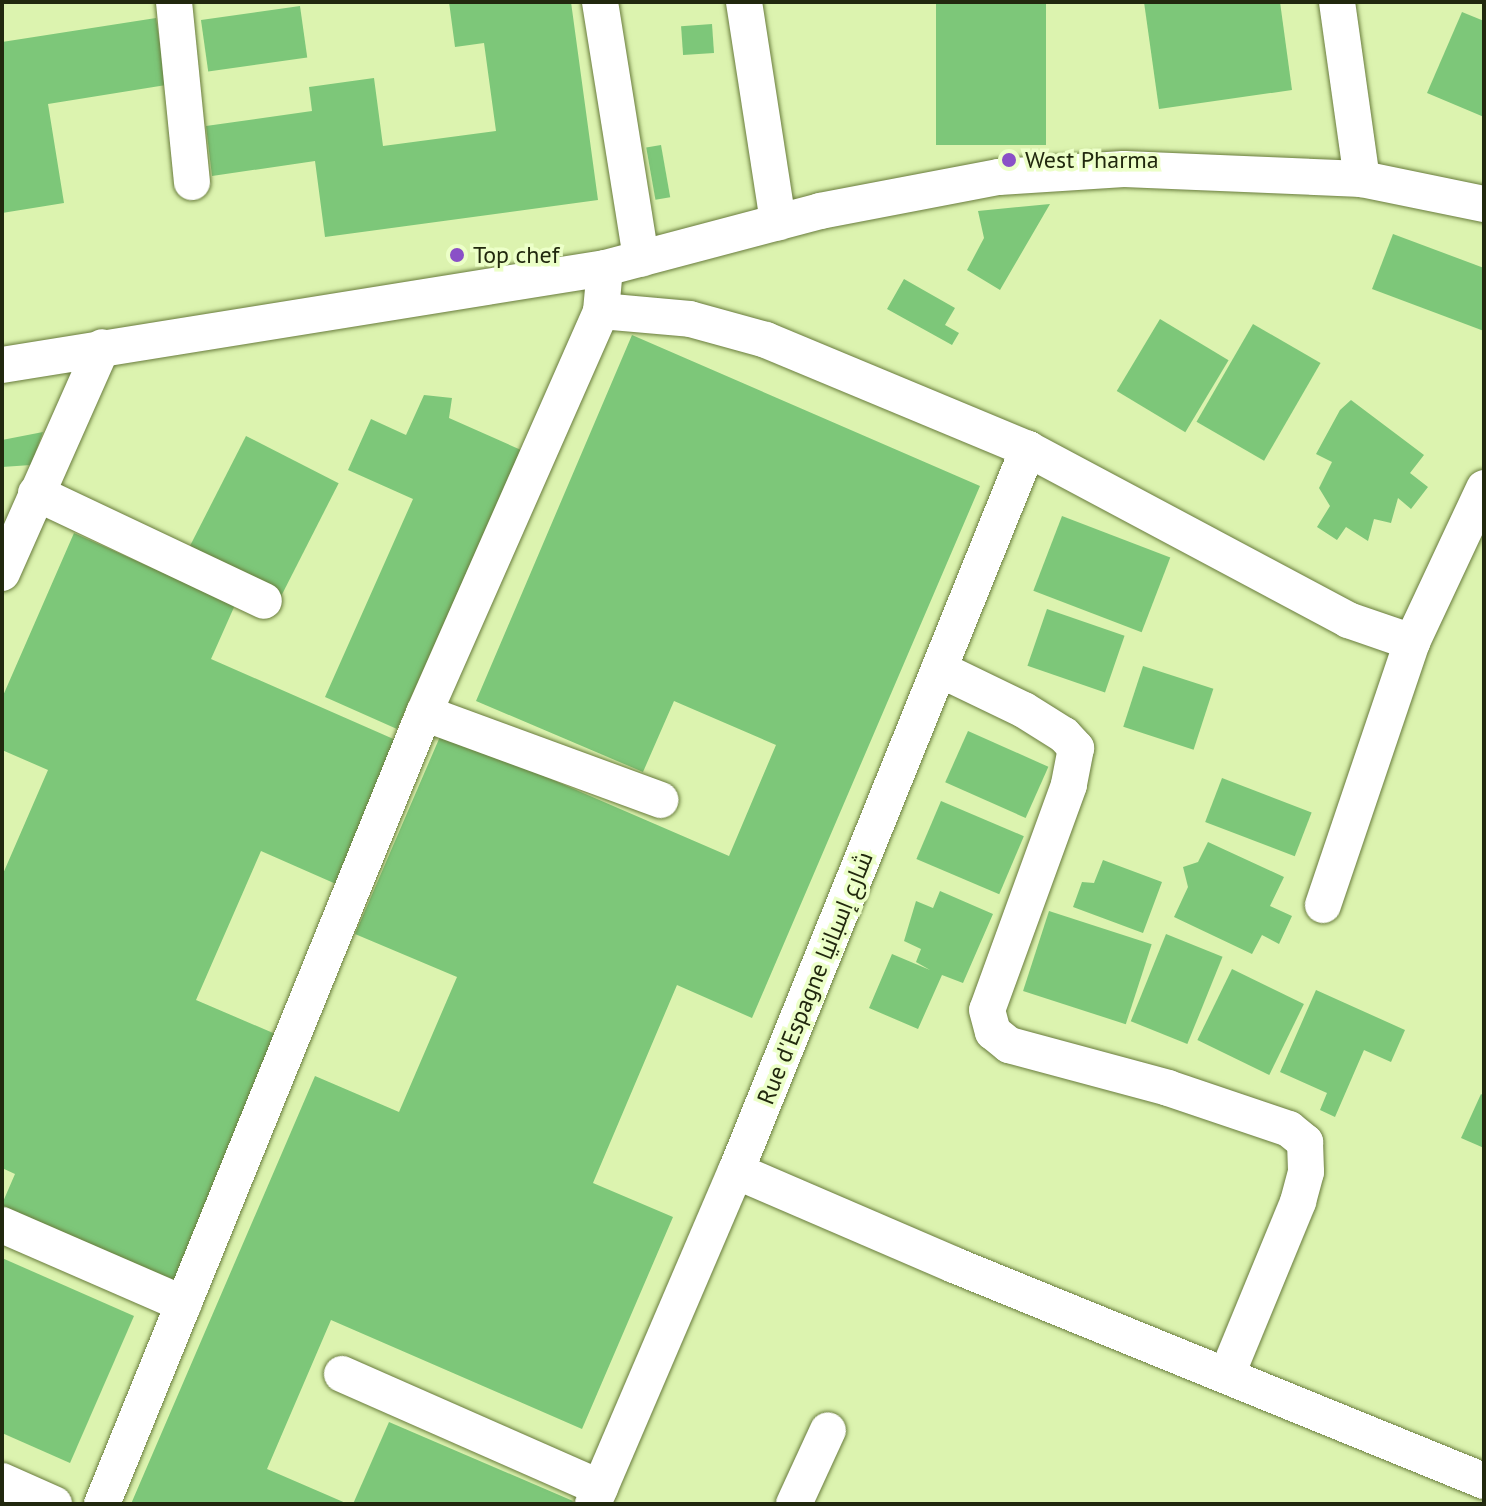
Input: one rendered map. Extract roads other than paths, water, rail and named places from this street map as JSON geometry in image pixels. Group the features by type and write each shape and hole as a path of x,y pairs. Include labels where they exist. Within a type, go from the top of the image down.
{"street":[{"path":"174,2 192,182"},
{"path":"600,2 641,259"},
{"path":"744,2 778,222"},
{"path":"1337,2 1362,179"},
{"path":"2,365 605,268 778,222 999,177 1124,169 1362,179 1484,204"},
{"path":"102,1504 424,713 601,311 605,268"},
{"path":"601,311 690,319 766,340 1028,449 1348,620 1412,642"},
{"path":"2,573 102,347"},
{"name":"Rue d'Espagne شارع إسبانيا","path":"597,1496 736,1171 1028,449"},
{"path":"1323,905 1412,642 1484,488"},
{"path":"36,493 264,601"},
{"path":"939,669 1024,710 1064,735 1076,748 1069,785 987,1010 993,1032 1009,1045 1168,1088 1289,1129 1305,1142 1306,1172 1298,1202 1227,1374"},
{"path":"424,713 660,800"},
{"path":"736,1171 954,1265 1484,1481"},
{"path":"2,1225 184,1304"},
{"path":"342,1374 597,1496"},
{"path":"794,1504 828,1430"},
{"path":"2,1481 54,1504"}],"place":[{"name":"West Pharma","path":"1009,160"},
{"name":"Top chef","path":"457,255"}]}
